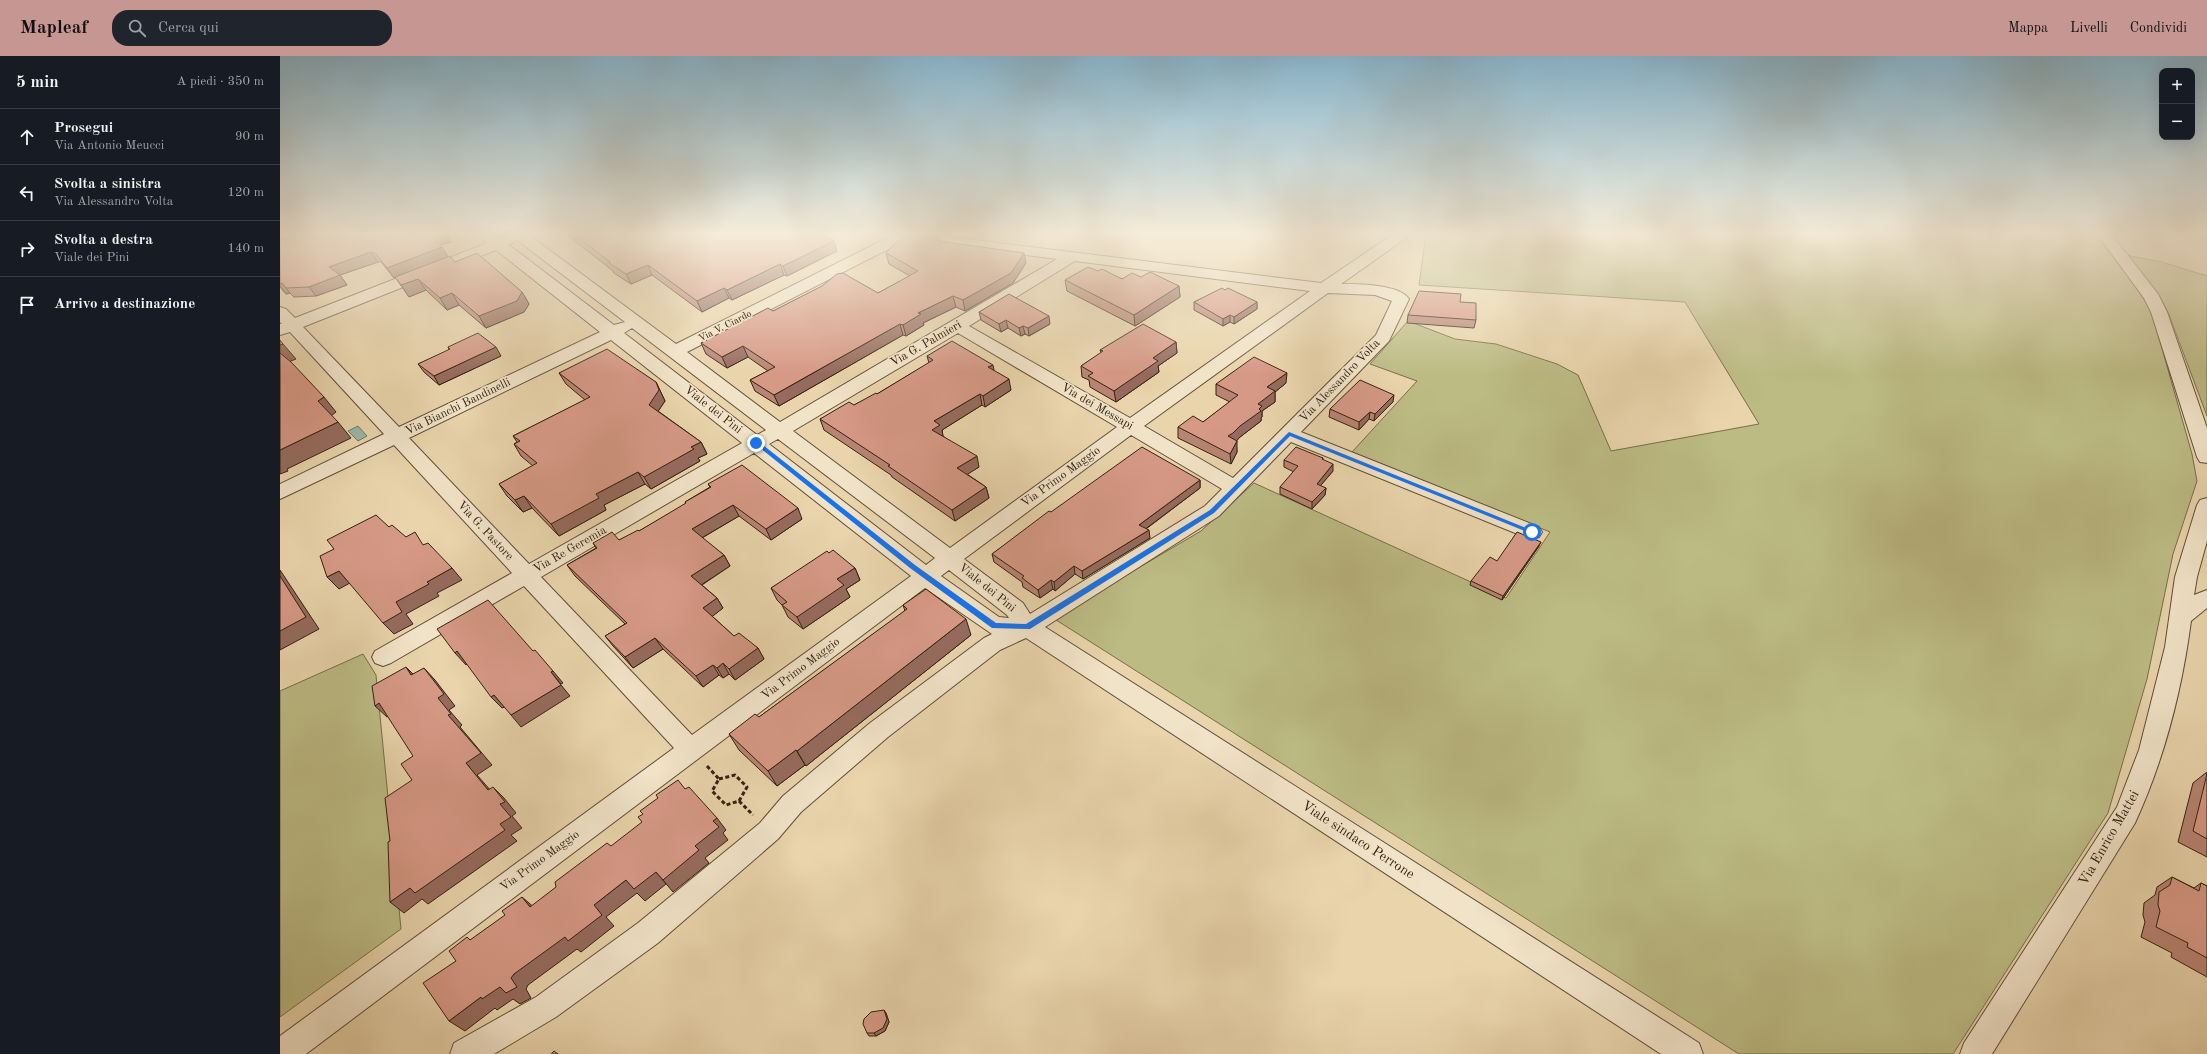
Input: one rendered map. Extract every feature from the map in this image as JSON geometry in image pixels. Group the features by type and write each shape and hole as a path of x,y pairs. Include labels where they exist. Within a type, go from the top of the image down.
{"street":[{"path":"284,322 386,282"},
{"name":"Viale dei Pini","path":"548,282 925,576 995,626 1027,627"},
{"name":"Viale dei Pini","path":"583,282 1015,609 1027,627"},
{"name":"Via V. Ciardo","path":"675,351 811,282"},
{"name":"Via G. Palmieri","path":"756,443 958,326 1031,282"},
{"path":"1273,282 1323,288"},
{"name":"Via Primo Maggio","path":"281,1054 949,558 1332,282"},
{"path":"2140,282 2152,297 2160,312 2207,457"},
{"name":"Via Alessandro Volta","path":"465,1054 546,1007 648,933 769,831 792,804 879,730 992,644 1027,627 1212,511 1383,337 1401,299 1397,295 1385,292 1323,288"},
{"name":"Via G. Pastore","path":"284,322 396,437 691,750"},
{"name":"Via Bianchi Bandinelli","path":"280,492 636,322"},
{"name":"Via dei Messapi","path":"958,326 1236,488"},
{"path":"1289,434 1532,532"},
{"name":"Via Re Geremia","path":"384,657 756,443"},
{"name":"Via Enrico Mattei","path":"1975,1054 2126,815 2138,789 2151,750 2176,646 2186,577 2199,562 2207,505"},
{"path":"2180,618 2193,605 2207,598"},
{"name":"Viale sindaco Perrone","path":"1027,627 1688,1054"}],"path":[{"path":"691,750 719,778"},
{"path":"735,775 747,787 739,801 726,805 712,791 719,778 735,775"},
{"path":"739,801 769,831"}],"shaded area":[{"path":"1419,282 2132,282 2151,310 2192,454 2197,481 2173,554 2147,679 2108,813 1953,1054 1739,1054 1053,618 1201,531 1254,483 1506,598 1550,532 1352,452 1417,381 1370,364 1408,321 1455,339 1496,344 1557,364 1578,375 1611,451 1759,424 1685,302 1419,285"},
{"path":"2147,282 2207,282 2207,416 2168,312 2156,292"},
{"path":"358,426 367,436 358,441 348,431"},
{"path":"363,654 376,675 401,929 280,1017 280,691"}],"building":[{"path":"280,282 323,282 309,287 286,288 282,283 280,284"},
{"path":"398,282 411,282 401,285"},
{"path":"421,282 510,282 522,292 517,301 479,316 452,293 440,298"},
{"path":"671,282 744,282 727,290 724,288 697,301"},
{"path":"828,282 858,282 878,293 899,282 996,282 963,300 953,296 918,313 921,314 903,325 900,324 774,395 750,380 775,367 743,346 722,357 701,343 768,308 773,311 822,286"},
{"path":"1068,282 1170,282 1179,286 1134,315"},
{"path":"1222,288 1225,290 1228,288 1257,302 1234,317 1230,315 1223,319 1194,302"},
{"path":"1419,291 1461,294 1460,302 1476,303 1476,320 1408,315"},
{"path":"1009,294 1049,316 1028,328 1023,326 1019,328 1006,320 999,324 979,312"},
{"path":"1143,324 1176,342 1153,358 1158,361 1114,391 1088,376 1093,373 1081,366 1103,351 1100,350"},
{"path":"478,333 496,347 434,376 418,364 450,349 448,347"},
{"path":"952,341 993,365 988,367 1009,379 983,396 980,394 934,421 940,425 932,430 977,456 957,468 986,487 952,510 888,466 890,465 820,419 849,402 854,405 876,393 877,394 933,360 927,356"},
{"path":"607,349 656,382 659,390 649,405 701,442 691,447 694,449 644,477 638,472 596,494 599,498 551,524 524,496 515,500 499,484 537,463 514,444 520,441 513,436 590,397 559,373"},
{"path":"280,353 291,362 324,397 318,401 338,422 280,450"},
{"path":"1254,357 1287,373 1267,387 1275,391 1258,404 1262,406 1259,409 1261,411 1228,436 1237,441 1230,454 1178,427 1193,416 1203,422 1238,395 1216,384"},
{"path":"1360,380 1394,395 1375,414 1370,412 1359,422 1330,409"},
{"path":"1142,447 1200,480 1139,525 1149,530 1082,571 1074,566 1054,582 1051,580 1038,590 1022,578 1024,576 992,554 1049,511 1051,512"},
{"path":"1296,447 1323,458 1322,459 1333,464 1317,484 1326,488 1312,502 1280,487 1298,466 1284,460"},
{"path":"742,465 798,508 766,529 733,505 692,529 724,555 691,576 717,598 703,608 734,636 739,633 758,648 729,669 723,663 717,668 713,665 696,676 655,638 625,657 605,636 627,623 567,565 597,548 593,543 612,532 619,540 638,530 639,531 711,487 708,484"},
{"path":"376,515 389,527 392,525 406,537 415,532 423,545 428,543 452,568 427,582 429,584 396,602 402,612 383,623 339,571 327,577 320,556 334,549 327,540"},
{"path":"1517,532 1541,542 1503,596 1471,581 1490,557 1497,561"},
{"path":"833,550 855,568 837,579 844,585 797,617 782,605 787,602 771,588 827,551 829,553"},
{"path":"280,576 306,617 280,631"},
{"path":"926,589 966,619 797,751 796,750 768,771 729,734 755,714 759,717 907,609 903,605"},
{"path":"488,600 533,651 535,650 553,671 551,672 561,685 511,715 494,695 491,697 457,651 455,653 437,629"},
{"path":"406,667 411,675 424,668 444,694 438,698 451,714 448,715 481,753 466,763 488,790 493,787 505,802 500,804 511,817 500,824 505,830 415,893 410,888 390,902 388,842 390,841 385,798 412,780 401,764 413,756 379,703 375,706 372,686"},
{"path":"2207,774 2207,839 2193,831"},
{"path":"678,780 685,789 689,787 717,818 713,821 719,827 695,846 699,850 663,880 656,872 634,889 626,880 594,905 602,915 568,941 565,937 514,974 511,978 517,987 506,993 500,987 482,999 481,997 449,1021 423,983 456,961 449,951 467,937 470,940 505,915 502,911 522,897 530,907 556,887 555,882 607,843 611,846 642,822 638,817 643,814 640,811 658,798 656,795"},
{"path":"2172,877 2199,891 2201,883 2207,886 2207,958 2187,947 2188,943 2156,927 2160,911 2158,905 2159,892 2170,885"},
{"path":"884,1010 887,1019 883,1028 874,1033 867,1033 863,1024 864,1019 871,1012"},
{"path":"554,1051 558,1054 551,1054"}],"route":[{"path":"756,443 942,589 995,626 1027,627 1212,511 1289,434 1532,532"}]}
